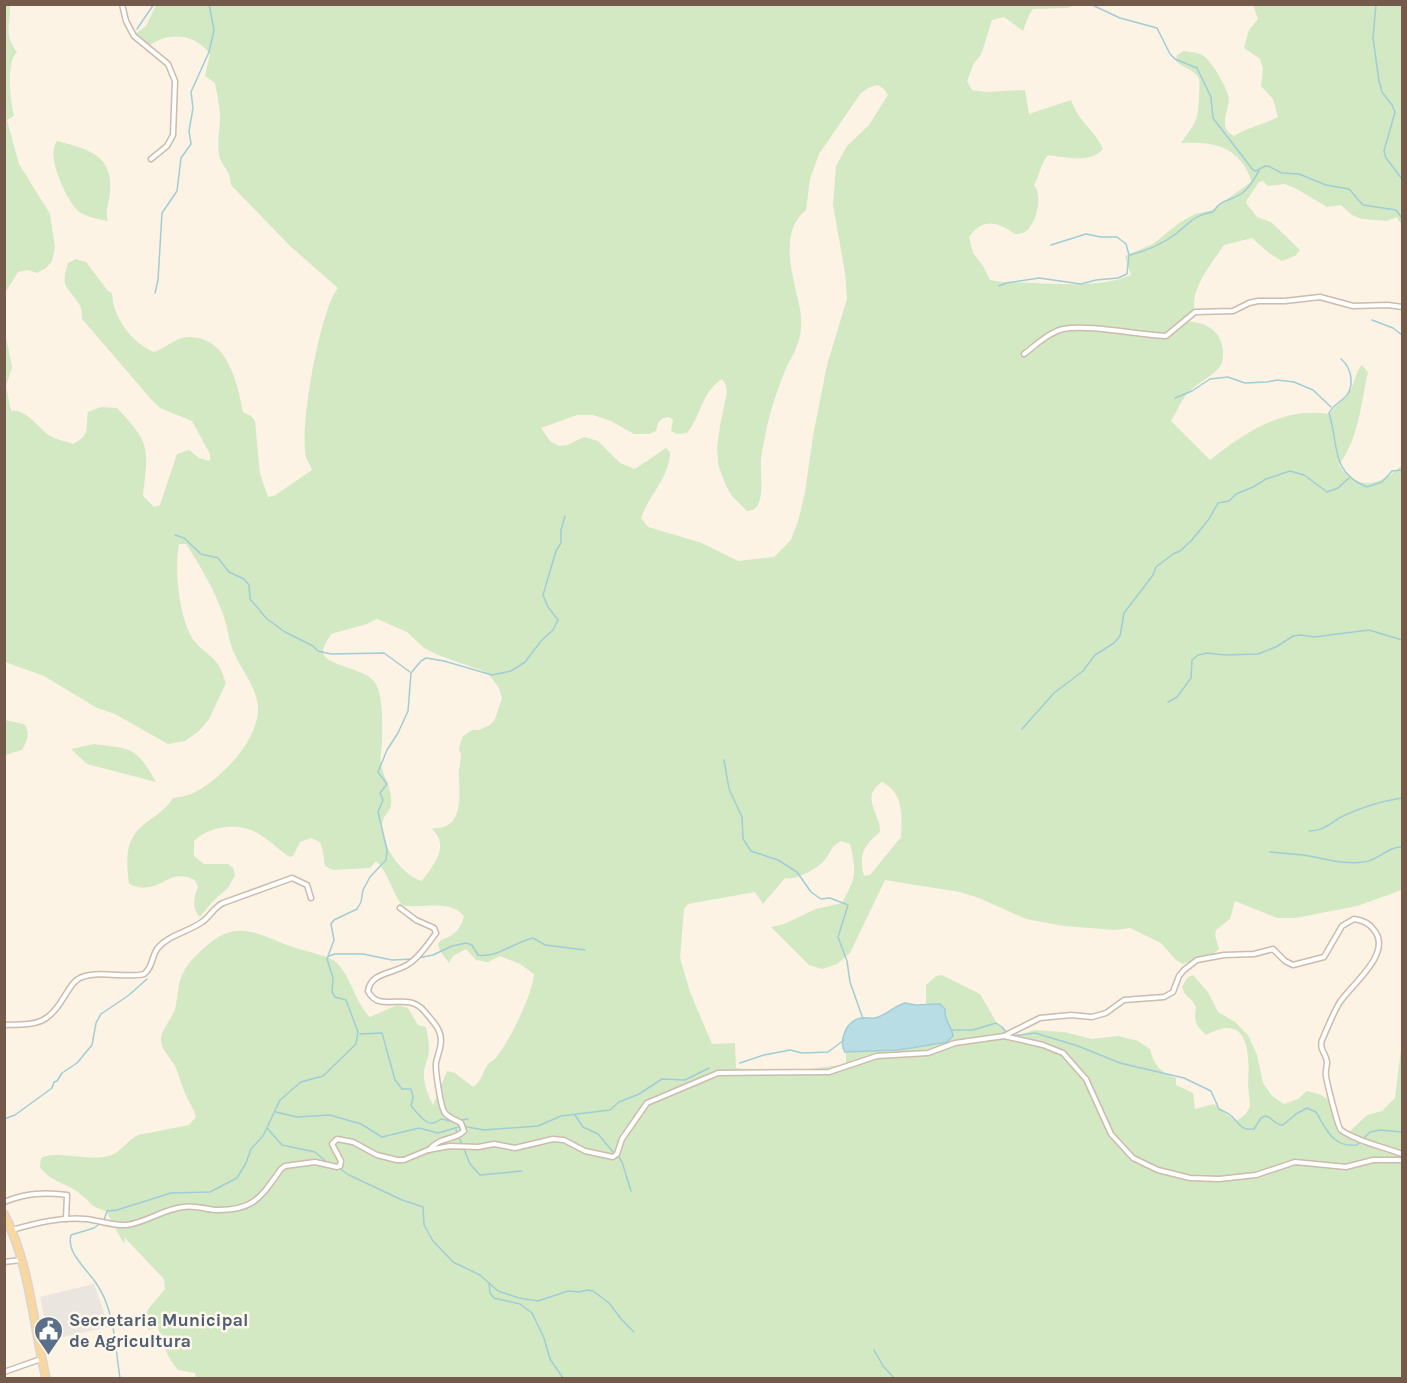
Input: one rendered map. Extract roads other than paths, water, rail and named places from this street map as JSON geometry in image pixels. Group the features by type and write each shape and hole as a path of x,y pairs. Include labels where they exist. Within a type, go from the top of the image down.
{"main road":[{"path":"4,1214 22,1260 46,1378"}],"street":[{"path":"122,4 126,21 134,36 168,64 175,81 173,135 167,146 151,159"},
{"path":"1024,354 1045,338 1063,329 1085,328 1166,336 1195,312 1233,311 1258,301 1320,297 1353,306 1402,307"},
{"path":"4,1025 20,1025 48,1018 80,978 144,974 160,947 171,938 200,924 223,903 292,878 307,885 311,898"},
{"path":"12,1230 66,1219 101,1220 127,1225 181,1207 234,1209 252,1203 266,1191 285,1166 315,1162 340,1166 332,1142 337,1139 346,1139 377,1155 397,1160 412,1158 428,1150 438,1141 461,1135 464,1131 461,1123 447,1115 442,1108 435,1074 441,1047 440,1031 422,1008 414,1003 405,1000 383,1002 372,997 368,991 370,982 375,977 404,967 413,961 436,933 434,928 400,908"},
{"path":"428,1150 450,1146 478,1147 494,1144 515,1148 545,1140 561,1139 585,1151 613,1157 617,1154 622,1138 647,1103 718,1073 833,1071 877,1056 928,1053 955,1043 1004,1036 1040,1018 1071,1015 1092,1017 1106,1013 1124,1000 1164,998 1173,992 1184,970 1194,961 1201,959 1254,954 1273,949 1285,961 1293,965 1321,958 1328,953 1342,926 1351,919 1359,919 1373,928 1379,937 1379,943 1374,962 1339,1004 1322,1040 1320,1046 1327,1063 1325,1076 1340,1129 1402,1154"},
{"path":"1004,1036 1043,1045 1063,1053 1086,1079 1111,1134 1133,1158 1158,1170 1190,1178 1219,1179 1256,1174 1295,1162 1346,1167 1373,1160 1402,1160"},
{"path":"4,1202 21,1195 49,1192 68,1195 66,1219"},
{"path":"4,1262 22,1260"},
{"path":"4,1372 41,1359"}],"water":[{"path":"905,1003 940,1004 945,1009 953,1036 947,1042 899,1050 845,1052 843,1036 852,1022 861,1018 879,1017"}],"waterway":[{"path":"137,29 154,4"},
{"path":"155,293 158,280 162,213 177,191 181,158 191,144 189,131 193,108 191,92 209,52 214,30 209,4"},
{"path":"1090,4 1120,18 1157,28 1170,54 1175,59 1197,68 1211,97 1213,118 1253,170 1268,166 1282,173 1299,174 1326,185 1349,189 1363,205 1396,210 1402,218"},
{"path":"1376,4 1373,38 1379,81 1382,92 1395,112 1384,151 1386,158 1402,179"},
{"path":"1130,255 1161,243 1193,220 1213,212 1223,202 1241,194 1250,186 1259,171"},
{"path":"999,286 1039,278 1081,284 1118,278 1127,274 1129,255 1126,244 1117,237 1086,234 1051,245"},
{"path":"1372,320 1393,328 1402,335"},
{"path":"1341,359 1350,373 1350,390 1329,413 1341,465 1355,481 1367,487 1382,482 1392,471 1402,470"},
{"path":"1175,398 1192,391 1210,379 1228,377 1245,383 1277,380 1294,382 1313,390 1331,407"},
{"path":"1022,729 1054,693 1083,671 1095,655 1114,643 1120,636 1124,613 1153,575 1156,567 1191,541 1209,519 1218,503 1229,501 1236,494 1266,479 1290,471 1304,475 1327,492 1338,488 1349,478"},
{"path":"104,1220 107,1211 171,1193 210,1192 237,1178 251,1149 263,1136 280,1100 301,1082 323,1076 356,1044 358,1032 346,1000 335,997 332,992 333,978 327,959 334,940 331,924 334,920 357,909 370,877 386,860 387,850 378,812 383,800 380,793 387,784 378,772 408,711 411,673 426,658 492,675 511,671 525,662 553,630 558,620 548,607 543,595 556,551 561,543 561,530 565,516"},
{"path":"175,535 184,538 201,554 218,558 229,572 244,579 249,585 250,599 267,619 285,632 313,646 318,651 331,654 384,653 410,672"},
{"path":"1168,702 1177,697 1191,678 1192,660 1198,655 1207,653 1258,654 1276,647 1293,636 1301,635 1314,637 1369,630 1402,640"},
{"path":"724,760 729,789 742,817 743,839 751,851 778,860 797,872 811,892 821,899 830,898 848,905 838,937 863,1019"},
{"path":"1309,831 1323,828 1365,807 1402,798"},
{"path":"1270,852 1356,863 1369,861 1392,849 1402,847"},
{"path":"418,958 466,943 472,945 478,955 485,956 533,938 545,945 585,950"},
{"path":"329,956 363,954 392,960 413,959"},
{"path":"4,1119 15,1115 52,1088 62,1073 77,1063 92,1045 96,1023 101,1014 129,995 147,979"},
{"path":"951,1030 973,1030 996,1023 1007,1033"},
{"path":"360,1034 382,1033 395,1080 402,1089 411,1089 413,1097 411,1106 424,1120 432,1123 441,1119 455,1122"},
{"path":"1013,1036 1035,1033 1078,1046 1120,1063 1184,1078 1211,1091 1219,1109 1249,1129 1254,1129 1265,1116 1283,1125 1307,1108 1316,1112 1331,1136 1342,1144 1357,1145 1370,1132 1380,1130 1402,1132"},
{"path":"740,1063 790,1050 802,1053 828,1052 844,1040"},
{"path":"276,1112 297,1117 330,1115 361,1124 382,1137 419,1128 438,1133 462,1126 484,1130 538,1126 561,1116 610,1110 619,1102 639,1094 662,1079 685,1080 709,1068"},
{"path":"575,1115 583,1127 598,1134 614,1153"},
{"path":"460,1120 468,1119"},
{"path":"267,1128 282,1145 315,1152 329,1164"},
{"path":"456,1130 462,1145"},
{"path":"464,1149 470,1164 480,1175 522,1171"},
{"path":"618,1156 631,1191"},
{"path":"339,1168 402,1200 423,1207 424,1225 433,1241 453,1262 480,1275 498,1291 538,1301 568,1291 593,1291 609,1303 634,1332"},
{"path":"101,1223 94,1228 71,1235 70,1242 74,1254 96,1283 107,1305 111,1317 120,1378"},
{"path":"489,1283 490,1293 494,1298 520,1304 532,1313 544,1338 550,1359 563,1378"},
{"path":"874,1350 883,1366 894,1378"}],"place":[{"name":"Secretaria Municipal de Agricultura","path":"48,1356"}]}
